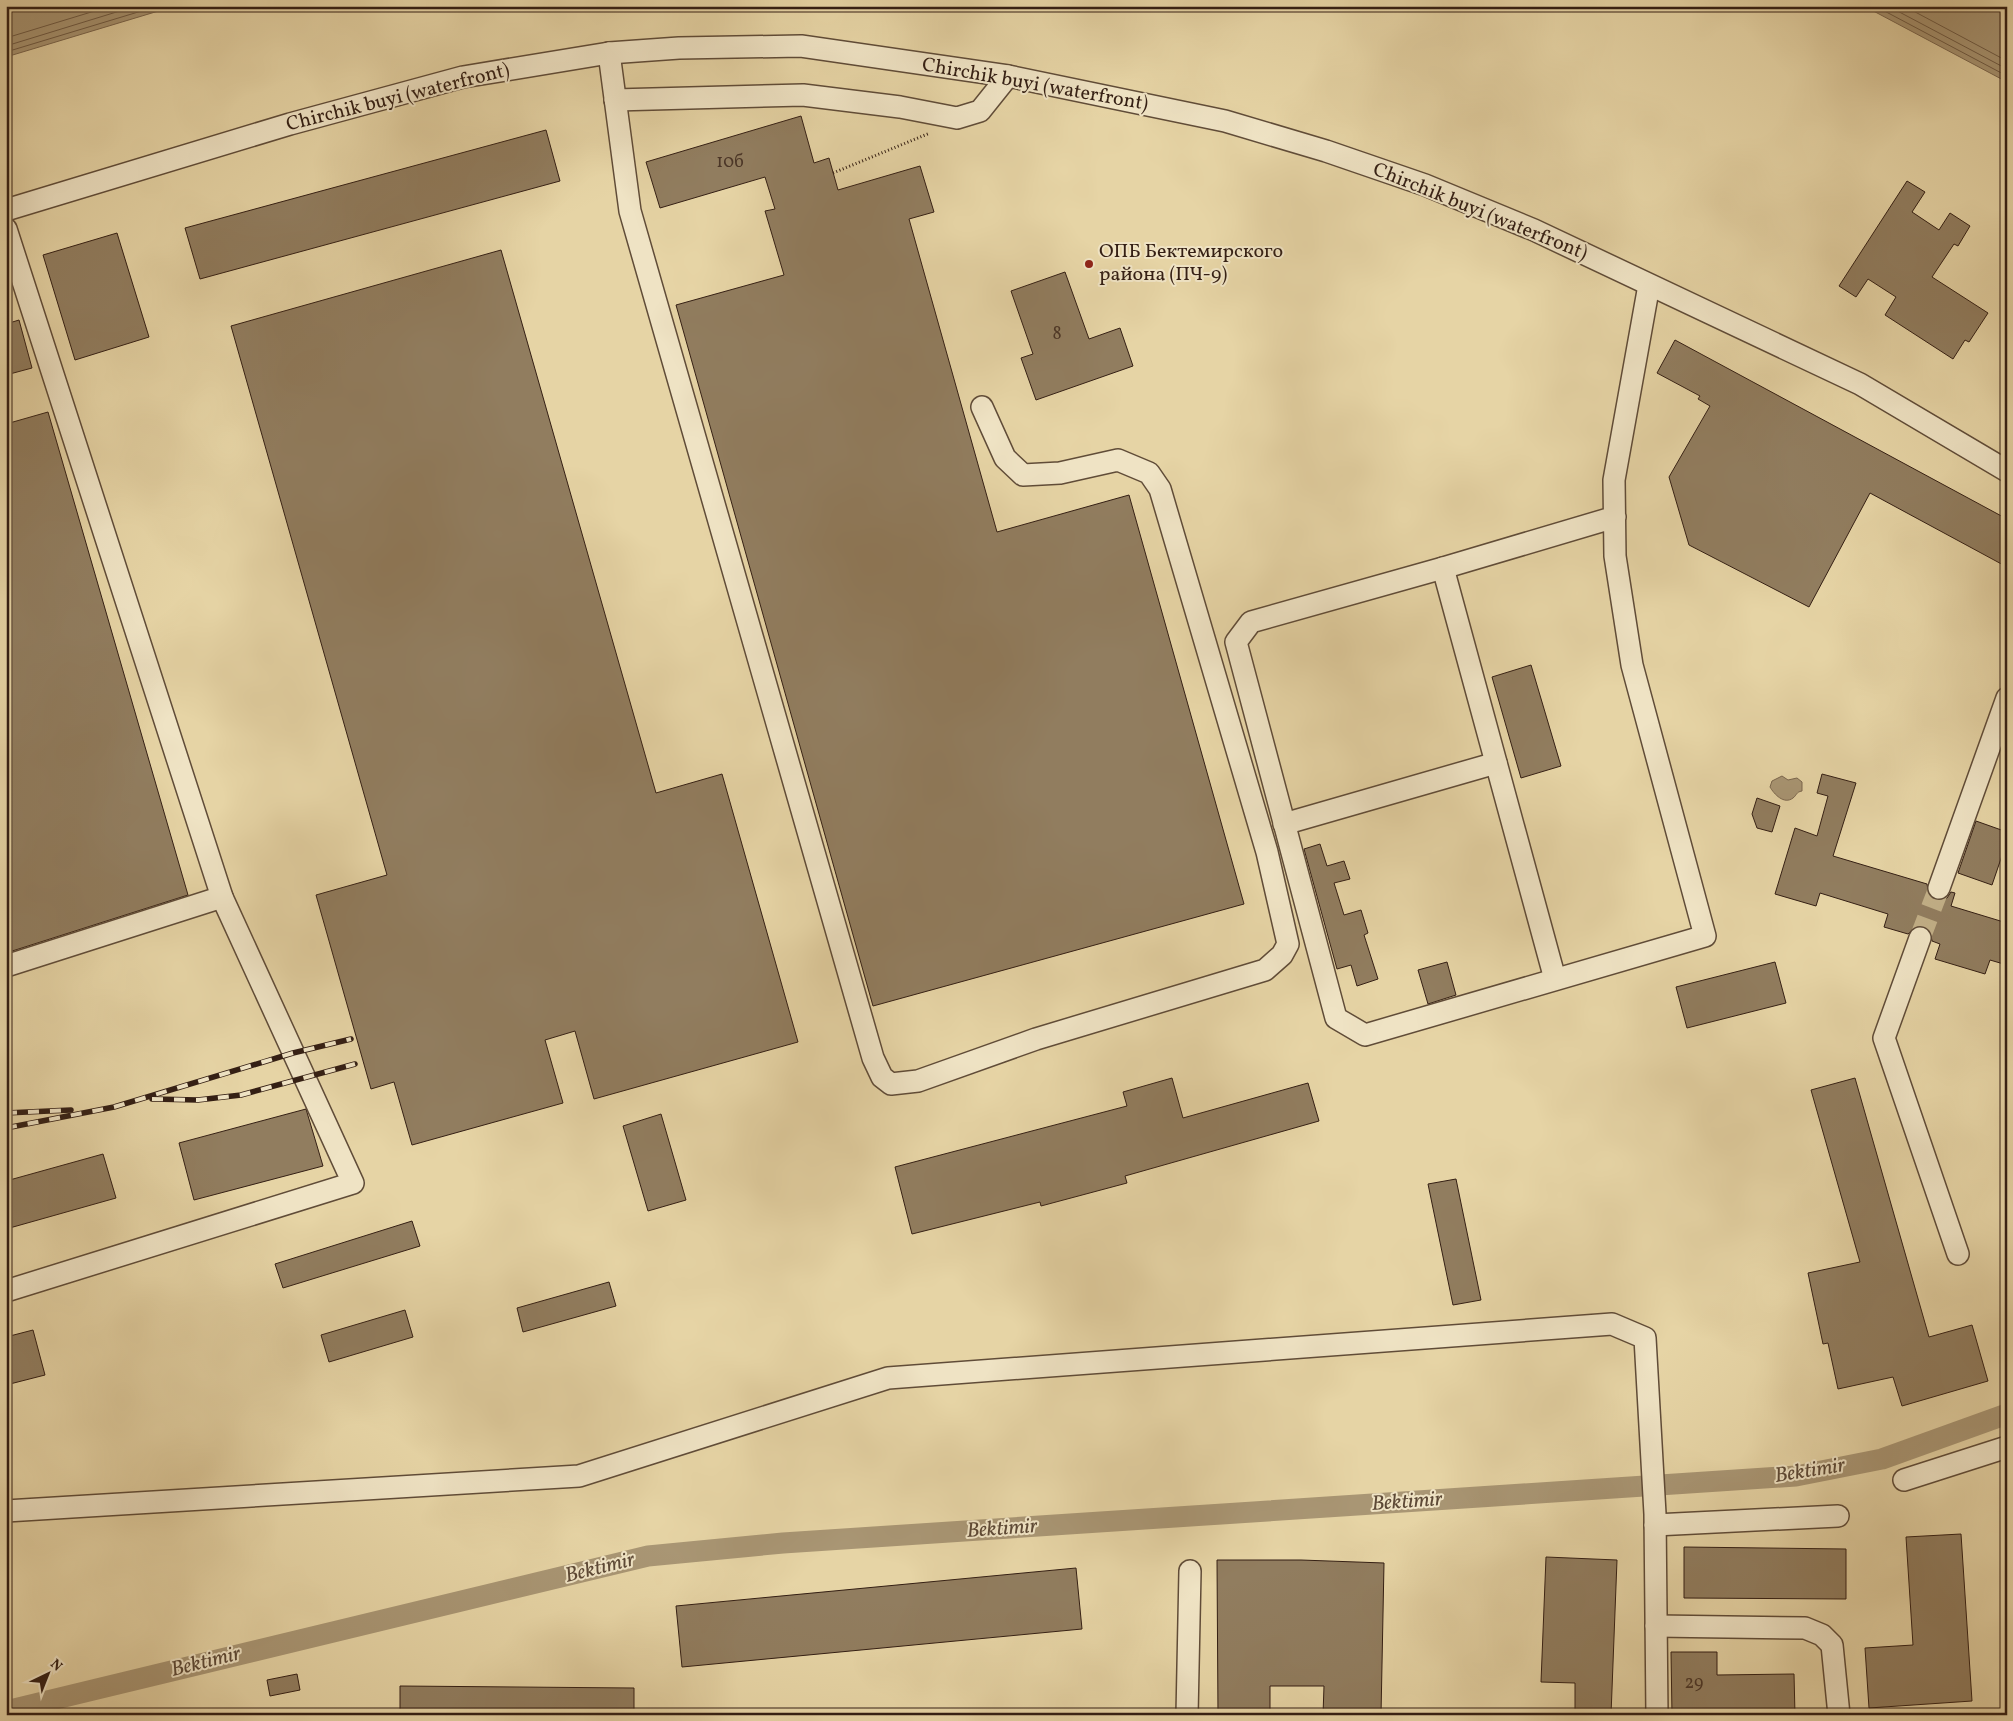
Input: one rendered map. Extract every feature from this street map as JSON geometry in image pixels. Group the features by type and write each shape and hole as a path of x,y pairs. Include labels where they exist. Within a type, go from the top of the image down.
{"street":[{"name":"Chirchik buyi (waterfront)","path":"6,210 290,124 463,77 609,53 688,48 802,46 1008,76 1225,121 1326,151 1452,196 1534,230 1860,384 2007,471"},
{"path":"609,53 630,210 873,1058 882,1077 892,1084 918,1081 1036,1039 1265,970 1282,955 1288,944 1267,852 1160,489 1149,473 1118,460 1060,473 1023,475 1005,458 982,406"},
{"path":"615,100 803,95 900,107 957,118 980,111 1008,76"},
{"path":"6,229 222,897 353,1183 6,1291"},
{"path":"1615,517 1251,622 1236,642 1336,1018 1364,1035 1705,936 1632,665 1615,556 1615,517 1614,480 1649,285"},
{"path":"1443,568 1555,979"},
{"path":"1939,888 2007,698"},
{"path":"1997,725 2007,744"},
{"path":"1284,824 1496,763"},
{"path":"6,966 222,897"},
{"path":"1920,938 1884,1038 1958,1254"},
{"path":"6,1511 579,1476 888,1378 1612,1324 1645,1338 1655,1520 1657,1715"},
{"path":"1904,1480 2007,1447"},
{"path":"1655,1520 1838,1516"},
{"path":"1187,1715 1190,1571"},
{"path":"1656,1626 1805,1628 1822,1635 1832,1645 1839,1715"}],"path":[{"path":"833,173 920,139 957,118"}],"water":[{"path":"6,6 175,6 6,57"},
{"path":"1864,6 2007,6 2007,82"},
{"path":"1782,776 1788,780 1797,778 1802,782 1802,791 1790,800 1780,798 1770,787 1772,781"}],"building":[{"path":"801,116 814,163 829,158 838,190 920,166 934,212 909,219 997,532 1129,495 1244,904 873,1006 676,305 784,275 765,211 775,209 765,177 660,208 646,162"},
{"path":"546,130 560,181 200,279 185,228"},
{"path":"1907,181 1925,192 1912,212 1939,230 1950,213 1970,226 1958,246 1954,244 1932,277 1988,313 1969,342 1965,340 1953,359 1885,315 1896,297 1868,279 1856,297 1839,286"},
{"path":"117,233 149,337 75,360 43,255"},
{"path":"501,250 656,793 722,774 798,1042 594,1099 575,1031 545,1040 563,1103 412,1145 394,1082 371,1089 316,895 387,875 231,326"},
{"path":"1065,272 1089,339 1120,328 1133,366 1036,400 1021,358 1033,354 1011,291"},
{"path":"19,320 32,368 6,375 6,324"},
{"path":"1675,340 2007,519 2007,567 1870,493 1809,607 1689,545 1669,477 1710,406 1698,399 1700,396 1657,373"},
{"path":"48,412 188,895 6,953 6,424"},
{"path":"1531,665 1561,766 1521,778 1492,677"},
{"path":"1822,774 1856,783 1833,856 1927,884 1929,896 1935,900 1947,898 1951,892 1955,893 1951,906 2007,923 2007,965 1990,960 1985,974 1935,959 1940,944 1932,941 1930,930 1925,926 1917,926 1908,934 1884,927 1888,914 1820,893 1816,906 1775,894 1795,828 1817,836 1828,796 1817,793"},
{"path":"1757,798 1780,806 1772,832 1757,828 1752,814"},
{"path":"1976,821 2007,832 2007,841 1992,885 1958,873"},
{"path":"1320,844 1327,866 1344,861 1350,879 1334,883 1344,915 1361,910 1368,933 1364,935 1378,979 1357,986 1351,965 1337,969 1304,849"},
{"path":"1447,962 1456,995 1428,1004 1418,970"},
{"path":"1775,962 1786,1003 1687,1028 1676,987"},
{"path":"1172,1078 1183,1118 1308,1083 1319,1121 1125,1176 1127,1183 1041,1206 1040,1202 912,1234 895,1167 1127,1106 1123,1092"},
{"path":"1855,1078 1929,1337 1972,1325 1988,1381 1902,1406 1893,1377 1838,1389 1828,1343 1823,1344 1808,1273 1860,1262 1811,1090"},
{"path":"306,1109 323,1166 194,1200 179,1143"},
{"path":"661,1114 686,1200 648,1211 623,1126"},
{"path":"103,1154 116,1198 6,1229 6,1181"},
{"path":"1456,1179 1481,1300 1453,1305 1428,1184"},
{"path":"412,1221 420,1246 283,1288 275,1264"},
{"path":"609,1282 616,1306 523,1332 517,1308"},
{"path":"405,1310 413,1337 329,1362 321,1335"},
{"path":"33,1330 45,1375 6,1385 6,1337"},
{"path":"1961,1534 1972,1701 1869,1708 1865,1648 1913,1645 1906,1537"},
{"path":"1684,1547 1846,1549 1846,1599 1684,1598"},
{"path":"1546,1557 1617,1560 1611,1715 1575,1715 1575,1683 1541,1682"},
{"path":"1217,1560 1301,1560 1384,1563 1381,1715 1323,1715 1324,1686 1270,1686 1270,1715 1218,1715"},
{"path":"1076,1568 1082,1629 682,1667 676,1606"},
{"path":"1671,1652 1717,1652 1717,1675 1794,1674 1795,1715 1672,1715"},
{"path":"297,1674 300,1690 270,1696 267,1680"},
{"path":"400,1686 634,1688 634,1715 400,1715"}],"waterway":[{"name":"Bektimir","path":"6,1711 648,1556 783,1543 1796,1476 1882,1459 2007,1414"}],"tunnel":[{"path":"1920,938 1939,888"}],"railway":[{"path":"6,1128 114,1107 293,1053 351,1039"},
{"path":"152,1099 198,1100 241,1095 355,1064"},
{"path":"6,1113 71,1110"}],"place":[{"name":"ОПБ Бектемирского района (ПЧ-9)","path":"1089,264"}]}
